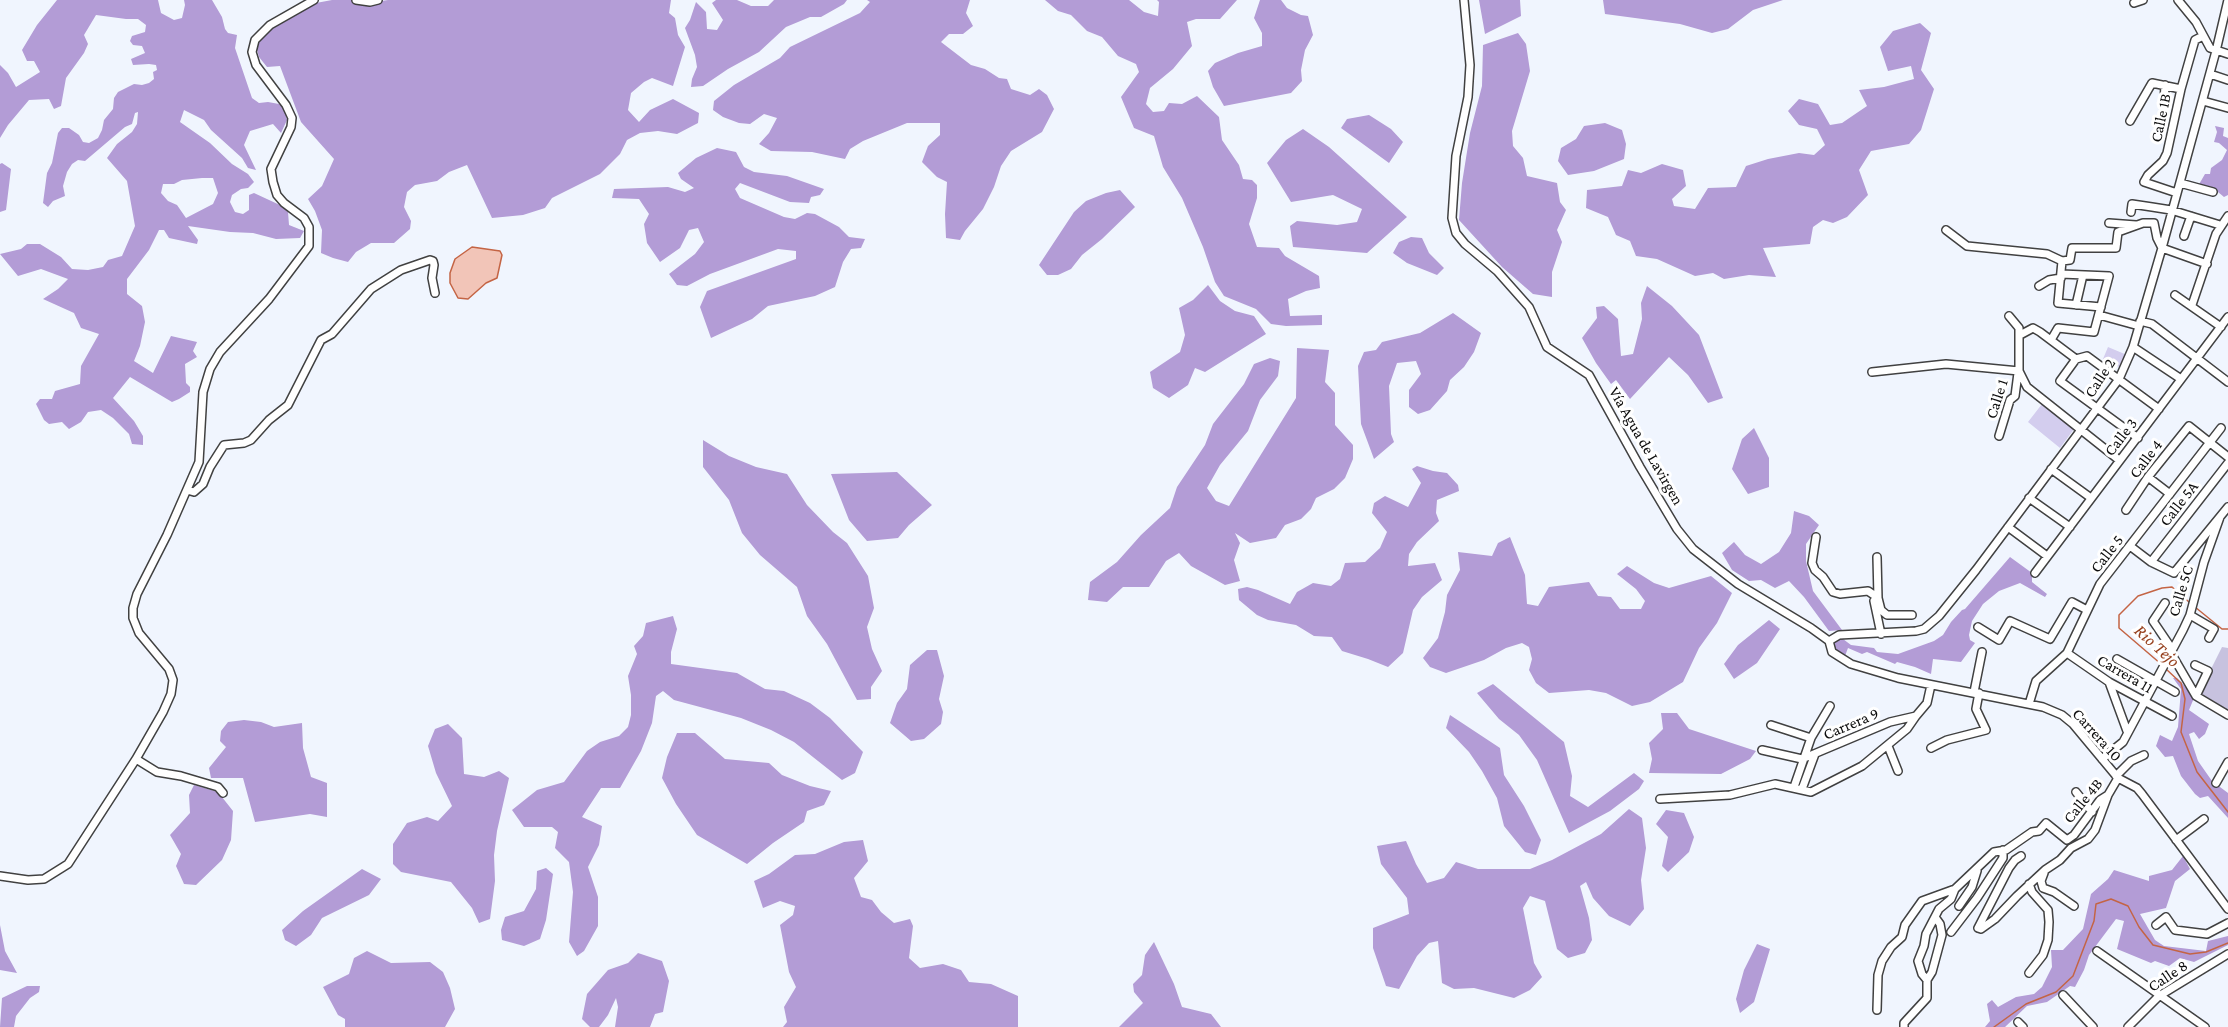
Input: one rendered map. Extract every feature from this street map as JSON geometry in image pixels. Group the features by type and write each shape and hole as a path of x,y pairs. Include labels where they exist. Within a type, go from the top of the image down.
{"street":[{"path":"0,876 28,880 44,879 68,864 136,759 171,694 173,680 169,669 139,633 133,618 133,608 137,594 198,462 203,392 210,369 220,352 269,299 309,246 309,227 304,218 277,195 271,169 291,127 292,118 286,105 256,65 252,52 255,40 270,25 314,0"},
{"path":"356,0 370,2 378,0"},
{"name":"Vía Agua de Lavirgen","path":"1464,0 1470,65 1468,97 1456,156 1452,218 1456,233 1497,271 1529,307 1547,346 1589,375 1677,529 1693,549 1714,567 1829,640"},
{"path":"2134,3 2143,0"},
{"path":"2178,0 2187,9 2210,48 2228,54"},
{"name":"Calle 2","path":"1829,640 1839,635 1881,634 1924,629 1939,616 2119,379 2133,347 2162,248 2224,28 2228,1"},
{"path":"2130,121 2152,83 2181,89 2195,40 2204,36"},
{"path":"2210,74 2228,80"},
{"path":"2164,102 2165,86"},
{"name":"Calle 1B","path":"2177,192 2144,182 2163,161 2167,153 2181,89"},
{"path":"2203,101 2228,108"},
{"path":"2180,183 2213,192"},
{"path":"2131,212 2132,204 2171,210 2220,225"},
{"path":"2184,236 2191,216"},
{"path":"2192,305 2220,225 2228,216"},
{"path":"2109,223 2139,225"},
{"path":"1946,230 1967,246 2047,254 2062,261 2070,260 2072,248 2116,248 2118,232 2154,223 2162,248 2207,264"},
{"path":"186,490 190,492 199,489 220,448 224,445 251,440 269,420 288,405 321,340 332,334 371,289 401,270 430,260 434,265 432,278 435,293"},
{"path":"2062,261 2058,303 2101,307"},
{"path":"2076,305 2083,275"},
{"path":"2039,286 2061,276 2109,276 2094,332 2058,328 2051,340"},
{"path":"2175,295 2225,323"},
{"path":"2099,315 2140,324 2152,324 2228,382"},
{"path":"2009,316 2019,328 2020,335 2032,328 2076,359"},
{"name":"Calle 3","path":"2035,573 2225,323"},
{"name":"Calle 1","path":"1999,436 2010,400 2015,396 2019,370 2020,335"},
{"path":"2133,347 2181,379"},
{"path":"2138,438 2060,381 2076,359 2087,357 2159,409"},
{"path":"1872,372 1946,364 2019,370 2026,387 2119,460"},
{"name":"Calle 4","path":"2126,510 2148,477 2189,426 2209,443"},
{"name":"Calle 5","path":"2029,704 2036,681 2067,653 2100,584 2221,428"},
{"path":"2209,443 2228,457"},
{"name":"Calle 5A","path":"2151,562 2228,463"},
{"path":"2051,469 2091,498"},
{"path":"2148,477 2170,494"},
{"path":"2029,498 2070,527"},
{"path":"2130,546 2151,562 2174,573 2228,507"},
{"name":"Calle 5C","path":"2102,759 2123,742 2172,651 2190,613 2204,562 2220,517"},
{"path":"2008,527 2047,556"},
{"path":"1816,537 1812,563 1833,592 1840,594 1875,592"},
{"path":"1877,557 1875,592 1881,634"},
{"path":"1875,592 1879,606 1884,613 1912,615"},
{"path":"1978,627 1999,640 2010,621 2049,639 2072,602 2087,610"},
{"path":"2165,603 2153,621 2196,696 2228,715"},
{"path":"2190,613 2214,629 2209,638"},
{"name":"Carrera 10","path":"1829,640 1832,652 1851,664 1898,678 2051,709 2062,715 2073,724 2117,777 2137,788 2228,909"},
{"path":"1931,748 1947,740 1986,730 1976,709 1982,652"},
{"name":"Carrera 11","path":"2067,653 2109,682 2172,716"},
{"path":"2117,659 2175,692"},
{"path":"2196,665 2208,671 2196,696"},
{"path":"2109,682 2127,731"},
{"path":"1660,799 1730,795 1775,784 1811,792 1862,766 1888,746 1907,729 1927,703 1931,685"},
{"path":"1798,788 1802,759 1811,738 1830,706"},
{"name":"Carrera 9","path":"1802,759 1890,722 1916,716"},
{"path":"1771,725 1811,738"},
{"path":"1888,746 1898,771"},
{"path":"1762,750 1802,759"},
{"path":"1798,788 1815,754"},
{"path":"2117,777 2131,761 2144,755"},
{"path":"136,759 157,772 208,784 223,793"},
{"path":"2216,783 2228,762"},
{"name":"Calle 4B","path":"2003,850 2032,832 2040,831 2048,822 2067,840 2074,835 2100,800 2108,795 2117,777"},
{"path":"2076,792 2092,812"},
{"path":"2021,856 2009,868 1977,926 1978,928 1981,929 2003,913 2045,870 2060,860 2071,848 2088,839 2095,830 2108,795"},
{"path":"2176,840 2204,819"},
{"path":"1877,1010 1878,975 1882,962 1891,947 1902,938 1905,925 1922,901 1955,889 1994,852 2003,850 2003,858 1951,932"},
{"path":"1959,906 1972,887 1978,869"},
{"path":"2045,870 2041,881 2043,888 2054,892 2074,906"},
{"path":"2029,884 2032,892 2048,910 2049,922 2048,940 2043,956 2029,973"},
{"path":"1927,980 1922,974 1918,961 1926,934 1939,909 1952,898 1955,889"},
{"path":"1904,1027 1904,1023 1927,998 1927,980 1932,972 1942,935 1940,924 1935,917"},
{"path":"2156,925 2166,917 2175,930 2207,934 2228,923"},
{"path":"2097,951 2194,1024 2205,1027"},
{"name":"Calle 8","path":"2128,1027 2159,996 2228,954"},
{"path":"2063,995 2093,1027"}],"shaded area":[{"path":"57,0 158,0 161,13 174,20 182,18 184,0 212,0 222,17 225,29 228,33 237,35 235,48 252,98 259,103 279,104 285,109 287,120 281,133 273,124 250,131 244,145 256,170 248,168 242,158 211,130 204,120 184,110 180,122 210,143 232,164 248,174 254,182 248,188 241,189 232,195 230,202 235,212 243,214 249,210 249,195 254,193 282,206 288,212 289,225 304,231 300,238 276,239 253,233 188,226 198,240 197,244 169,238 164,230 159,230 149,250 127,279 127,294 142,306 145,322 134,361 153,373 171,336 197,342 193,351 197,357 185,364 186,383 190,387 190,392 179,399 172,402 130,377 113,398 134,421 143,436 143,445 132,444 129,434 101,410 88,412 81,422 69,429 62,422 49,424 44,420 36,404 40,399 52,399 55,391 80,384 81,366 99,334 81,328 74,313 43,299 68,279 41,269 18,276 0,254 21,249 27,244 40,244 61,257 72,269 88,270 103,267 108,260 122,256 135,226 127,181 107,158 117,144 132,132 137,124 138,112 135,113 132,124 125,127 85,161 78,160 72,164 63,186 65,196 53,201 48,207 43,203 47,173 52,163 58,133 62,128 69,128 79,135 83,142 89,143 98,138 104,120 113,109 114,98 118,92 134,84 142,85 154,79 153,72 157,70 156,65 133,65 131,59 145,53 142,46 133,45 130,41 132,36 145,32 146,25 138,19 96,15 84,35 88,44 84,53 66,78 61,106 54,109 49,99 29,100 0,138 0,65 16,87 40,72 34,61 27,61 22,50 37,25","holes":["213,178 218,193 213,204 186,218 177,205 168,201 161,193 163,184"]},
{"path":"355,0 369,3 388,0 671,0 669,13 675,18 678,35 685,47 673,86 652,78 644,82 631,93 628,110 639,122 650,110 673,99 699,113 698,123 677,134 658,131 640,133 627,140 620,154 600,174 552,198 545,208 523,215 492,218 467,165 449,172 437,181 415,185 407,192 404,207 411,221 410,229 394,243 371,243 356,252 348,262 333,258 321,253 322,230 308,199 322,186 334,159 301,122 280,66 267,67 259,57 256,46 261,33 282,20 316,3"},
{"path":"716,0 737,0 751,6 768,6 774,0 847,0 821,17 810,17 786,27 759,52 703,86 691,87 697,67 685,28 696,2 706,12 707,29 717,30 723,20 712,3"},
{"path":"867,0 970,0 966,13 973,26 963,34 949,34 941,42 971,65 985,69 999,78 1007,79 1011,89 1030,95 1039,89 1047,95 1054,109 1042,132 1011,151 1001,166 983,209 960,240 946,238 947,182 937,177 922,162 928,146 940,135 940,123 907,123 863,141 850,149 845,159 812,152 771,151 759,144 769,133 777,118 764,114 750,124 739,123 713,110 714,101 734,85 780,58 790,47 860,13 870,2"},
{"path":"1045,0 1129,0 1144,12 1158,16 1159,2 1157,0 1237,0 1220,19 1196,19 1187,22 1192,46 1173,69 1150,88 1146,104 1153,112 1164,111 1169,103 1182,104 1197,96 1219,117 1222,140 1239,165 1243,179 1252,180 1257,185 1257,198 1249,224 1257,247 1279,248 1285,256 1319,276 1320,288 1288,299 1290,316 1322,315 1322,325 1271,324 1256,309 1224,296 1215,282 1182,198 1163,167 1154,136 1134,128 1121,97 1139,72 1136,64 1118,56 1102,37 1087,31 1071,15 1058,11"},
{"path":"1260,0 1281,0 1287,8 1308,16 1313,35 1305,50 1301,70 1302,81 1291,93 1224,106 1213,87 1208,71 1215,63 1262,46 1262,33 1254,18"},
{"path":"1479,0 1520,0 1521,16 1485,34"},
{"path":"1603,0 1783,0 1753,10 1728,29 1712,33 1680,24 1605,14"},
{"path":"1920,23 1931,33 1921,70 1934,89 1921,130 1909,144 1871,151 1859,170 1868,195 1847,217 1833,223 1823,220 1813,227 1810,244 1763,248 1776,277 1749,275 1724,279 1713,273 1695,276 1657,259 1636,256 1630,241 1616,235 1608,217 1586,208 1587,190 1622,186 1628,170 1641,173 1662,164 1683,170 1686,186 1672,199 1674,206 1695,209 1708,188 1736,187 1746,166 1799,153 1814,155 1825,145 1817,129 1799,125 1788,111 1799,99 1818,104 1830,125 1842,123 1867,106 1859,90 1884,87 1914,79 1911,66 1888,71 1880,47 1893,31"},
{"path":"1518,33 1526,44 1530,71 1512,131 1513,146 1523,158 1527,176 1557,183 1560,202 1566,210 1557,230 1562,242 1552,272 1552,297 1533,294 1502,267 1459,220 1470,133 1482,86 1483,45"},
{"path":"1369,115 1391,129 1403,142 1389,163 1341,128 1347,119"},
{"path":"1605,123 1622,130 1626,144 1624,159 1594,171 1568,175 1558,161 1561,148 1576,139 1584,126"},
{"path":"2215,126 2224,128 2223,136 2228,138 2228,195 2224,197 2212,187 2198,186 2205,174 2210,174 2211,168 2222,160 2227,150 2214,142 2217,132"},
{"path":"1303,129 1329,147 1407,217 1367,253 1293,247 1290,226 1297,221 1337,225 1357,222 1362,209 1333,195 1291,202 1267,163 1286,140"},
{"path":"717,148 736,152 744,167 754,172 787,176 824,189 820,195 811,197 809,203 790,202 740,183 735,189 740,198 784,217 795,219 807,213 815,214 839,227 849,237 865,239 861,248 851,249 843,262 835,287 815,296 768,306 752,319 711,338 700,307 707,291 796,259 796,251 778,249 710,274 687,286 677,285 669,274 695,254 704,242 698,228 689,230 680,248 660,262 647,243 644,224 649,214 639,199 612,198 614,189 668,187 685,192 694,188 681,179 678,173 696,158"},
{"path":"0,164 11,169 6,210 0,212"},
{"path":"1120,190 1135,207 1082,255 1071,269 1058,275 1047,275 1039,265 1074,212 1086,201"},
{"path":"1411,237 1422,238 1429,253 1444,268 1437,275 1407,263 1393,253 1399,242"},
{"path":"472,247 500,251 502,255 497,278 486,283 468,299 458,298 450,283 450,273 455,259"},
{"path":"1208,285 1220,301 1235,311 1254,316 1266,334 1205,372 1195,368 1188,385 1169,398 1153,388 1150,372 1180,352 1185,335 1179,308 1193,300"},
{"path":"1647,286 1672,306 1699,335 1723,398 1708,403 1688,375 1669,357 1630,399 1616,380 1611,384 1596,363 1582,338 1597,318 1596,307 1604,306 1618,319 1621,356 1633,354 1642,319 1641,303"},
{"path":"1453,313 1481,333 1474,352 1464,367 1450,380 1447,391 1430,410 1418,414 1409,407 1409,390 1421,374 1416,361 1397,363 1389,386 1391,434 1394,442 1374,459 1361,424 1358,366 1364,352 1376,350 1382,342 1420,333"},
{"path":"2108,347 2127,355 2121,368 2103,359"},
{"path":"1297,348 1329,350 1325,382 1335,393 1335,425 1353,445 1353,459 1345,478 1334,489 1316,498 1311,509 1301,519 1285,525 1276,538 1250,543 1235,533 1240,543 1234,560 1240,581 1225,585 1191,566 1179,553 1166,561 1149,587 1123,587 1107,602 1088,600 1090,582 1117,562 1170,508 1177,487 1205,445 1213,424 1244,384 1254,364 1270,358 1280,361 1278,376 1260,400 1248,431 1220,465 1207,488 1216,501 1229,506 1296,398"},
{"path":"2042,404 2074,429 2060,448 2028,422"},
{"path":"1754,428 1769,458 1769,487 1748,494 1732,469 1742,439"},
{"path":"703,440 729,456 756,467 787,474 807,505 847,543 868,576 874,608 867,627 872,649 882,671 871,687 871,699 857,700 827,644 807,616 797,587 760,555 742,533 729,500 703,467"},
{"path":"1417,466 1447,473 1458,485 1459,491 1437,500 1436,513 1439,521 1417,542 1409,554 1408,566 1435,563 1442,580 1422,597 1413,610 1403,653 1388,667 1342,651 1332,637 1314,636 1296,625 1268,620 1257,615 1239,600 1238,589 1247,587 1290,604 1297,592 1313,583 1331,586 1340,579 1345,563 1365,562 1380,548 1387,532 1372,513 1374,503 1385,496 1408,507 1421,483 1412,469"},
{"path":"897,472 932,505 898,538 867,541 849,520 831,474"},
{"path":"1794,511 1809,516 1819,525 1806,544 1806,561 1813,591 1842,630 1829,631 1789,581 1775,588 1761,580 1749,581 1732,570 1722,553 1734,542 1745,555 1761,564 1779,552 1791,533"},
{"path":"1510,537 1525,575 1527,604 1538,606 1549,587 1589,582 1598,596 1611,597 1620,609 1641,609 1645,601 1636,589 1617,574 1627,566 1654,583 1669,588 1711,576 1732,593 1717,623 1699,648 1683,682 1650,702 1632,706 1606,693 1589,690 1549,693 1536,683 1529,670 1532,659 1529,647 1522,643 1506,648 1484,660 1446,673 1430,667 1423,658 1438,638 1447,595 1460,570 1458,552 1492,556 1498,543"},
{"path":"2010,557 2032,573 2032,582 2047,594 2045,597 2020,583 1999,591 1983,604 1972,621 1969,635 1970,640 1975,643 1961,662 1933,659 1931,674 1915,667 1897,662 1895,664 1867,652 1862,654 1848,648 1845,656 1833,644 1835,640 1843,639 1851,645 1874,648 1877,652 1898,654 1934,641 1943,635 1951,622"},
{"path":"673,616 677,629 671,652 671,664 737,673 765,689 784,691 810,703 830,718 863,752 855,773 842,780 794,742 771,730 741,718 674,700 663,691 656,696 652,723 641,751 620,788 601,788 582,817 602,826 599,845 588,867 598,897 598,926 584,951 577,956 569,942 573,892 569,862 555,848 558,832 552,827 524,827 512,810 537,790 564,782 587,751 600,742 619,736 628,727 631,715 631,695 628,676 637,654 634,646 643,636 646,623"},
{"path":"1769,620 1780,629 1757,663 1734,679 1724,664 1738,645"},
{"path":"2222,647 2228,648 2228,712 2198,695"},
{"path":"927,650 937,650 944,676 939,699 943,712 941,724 924,739 911,741 890,723 897,703 907,689 910,665"},
{"path":"2173,678 2177,678 2194,698 2189,710 2209,724 2205,734 2199,739 2194,732 2189,734 2198,761 2212,781 2228,793 2228,818 2208,796 2200,798 2195,794 2181,776 2173,756 2165,757 2156,746 2160,735 2172,741 2178,727 2181,689"},
{"path":"1493,684 1564,742 1572,776 1570,796 1588,807 1634,773 1644,781 1639,789 1610,811 1569,833 1537,760 1519,735 1499,719 1477,693"},
{"path":"1661,713 1677,713 1689,729 1756,751 1750,759 1721,774 1649,773 1652,759 1649,743 1663,729"},
{"path":"1450,715 1500,748 1504,775 1524,806 1541,840 1536,855 1525,852 1504,826 1497,798 1482,771 1469,752 1446,728"},
{"path":"244,720 261,722 274,727 302,723 303,748 311,777 327,783 327,817 310,814 255,822 243,778 211,778 209,768 226,747 220,741 221,731 228,722"},
{"path":"448,724 462,738 464,774 484,777 499,771 509,778 497,831 494,855 495,881 490,919 479,923 472,908 451,882 401,872 393,864 393,844 407,823 427,817 438,821 452,806 436,773 428,746 435,729"},
{"path":"677,733 695,733 725,759 769,763 782,775 831,791 824,805 807,811 804,822 747,864 697,835 662,778 667,757"},
{"path":"194,785 218,792 233,811 231,840 222,860 196,885 184,884 176,866 181,854 170,835 190,813 189,795"},
{"path":"1629,809 1642,818 1646,848 1641,880 1644,909 1630,926 1609,916 1593,898 1586,882 1580,886 1589,918 1592,940 1585,953 1568,958 1557,949 1545,901 1530,896 1523,908 1534,963 1542,977 1530,990 1514,998 1474,988 1454,989 1442,983 1438,941 1429,943 1417,956 1399,989 1386,986 1373,948 1373,928 1409,914 1407,898 1381,864 1377,846 1406,841 1427,883 1444,878 1456,862 1478,869 1530,869 1601,834"},
{"path":"1666,810 1684,813 1694,837 1689,852 1668,872 1662,866 1668,837 1656,824"},
{"path":"863,840 868,861 854,878 861,897 872,900 894,923 910,919 913,926 909,958 920,968 943,964 961,970 969,982 991,984 1018,996 1018,1027 783,1027 787,1022 784,1007 796,987 789,972 780,925 793,915 795,906 780,901 763,908 754,881 769,874 795,855 815,854 844,842"},
{"path":"2183,856 2190,869 2175,881 2166,908 2140,914 2155,940 2164,946 2206,951 2208,941 2228,936 2228,945 2194,962 2180,958 2169,966 2155,961 2151,963 2117,949 2124,921 2116,919 2089,955 2075,987 2070,986 2047,1002 2027,1006 2005,1027 1985,1027 1990,1021 1987,1004 1992,1000 1998,1007 2016,997 2034,994 2042,987 2052,967 2051,950 2063,950 2083,929 2091,894 2108,879 2114,870 2149,881 2149,876 2172,870"},
{"path":"546,868 553,874 546,920 540,939 524,946 502,940 501,930 505,917 524,911 536,889 537,871"},
{"path":"362,869 381,879 369,895 322,918 311,935 296,946 285,940 282,930 303,911"},
{"path":"0,925 5,951 17,973 0,970"},
{"path":"1154,942 1182,1007 1211,1014 1221,1027 1119,1027 1143,1003 1134,992 1133,984 1142,975 1145,955"},
{"path":"1757,944 1770,949 1754,1002 1740,1013 1736,999 1744,970"},
{"path":"367,951 391,963 430,962 443,972 455,1009 445,1027 345,1027 345,1019 338,1015 323,987 349,974 354,958"},
{"path":"638,953 662,961 669,981 663,1012 655,1014 650,1027 615,1027 618,1007 616,998 599,1027 590,1027 582,1019 587,994 608,970 628,963"},
{"path":"27,986 40,986 39,992 30,998 16,1016 14,1027 0,1027 2,998"}],"waterway":[{"name":"Rio Tejo","path":"2161,664 2119,628 2119,615 2138,596 2162,588 2172,587 2189,602"},
{"name":"Rio Tejo","path":"2195,607 2222,629 2228,629"},
{"name":"Rio Tejo","path":"2166,669 2181,683 2185,699 2181,732 2197,772 2228,812"},
{"name":"Rio Tejo","path":"1994,1027 2026,1004 2056,992 2073,976 2094,921 2096,904 2111,899 2128,906 2139,927 2153,945 2190,954 2206,952 2228,943"}]}
